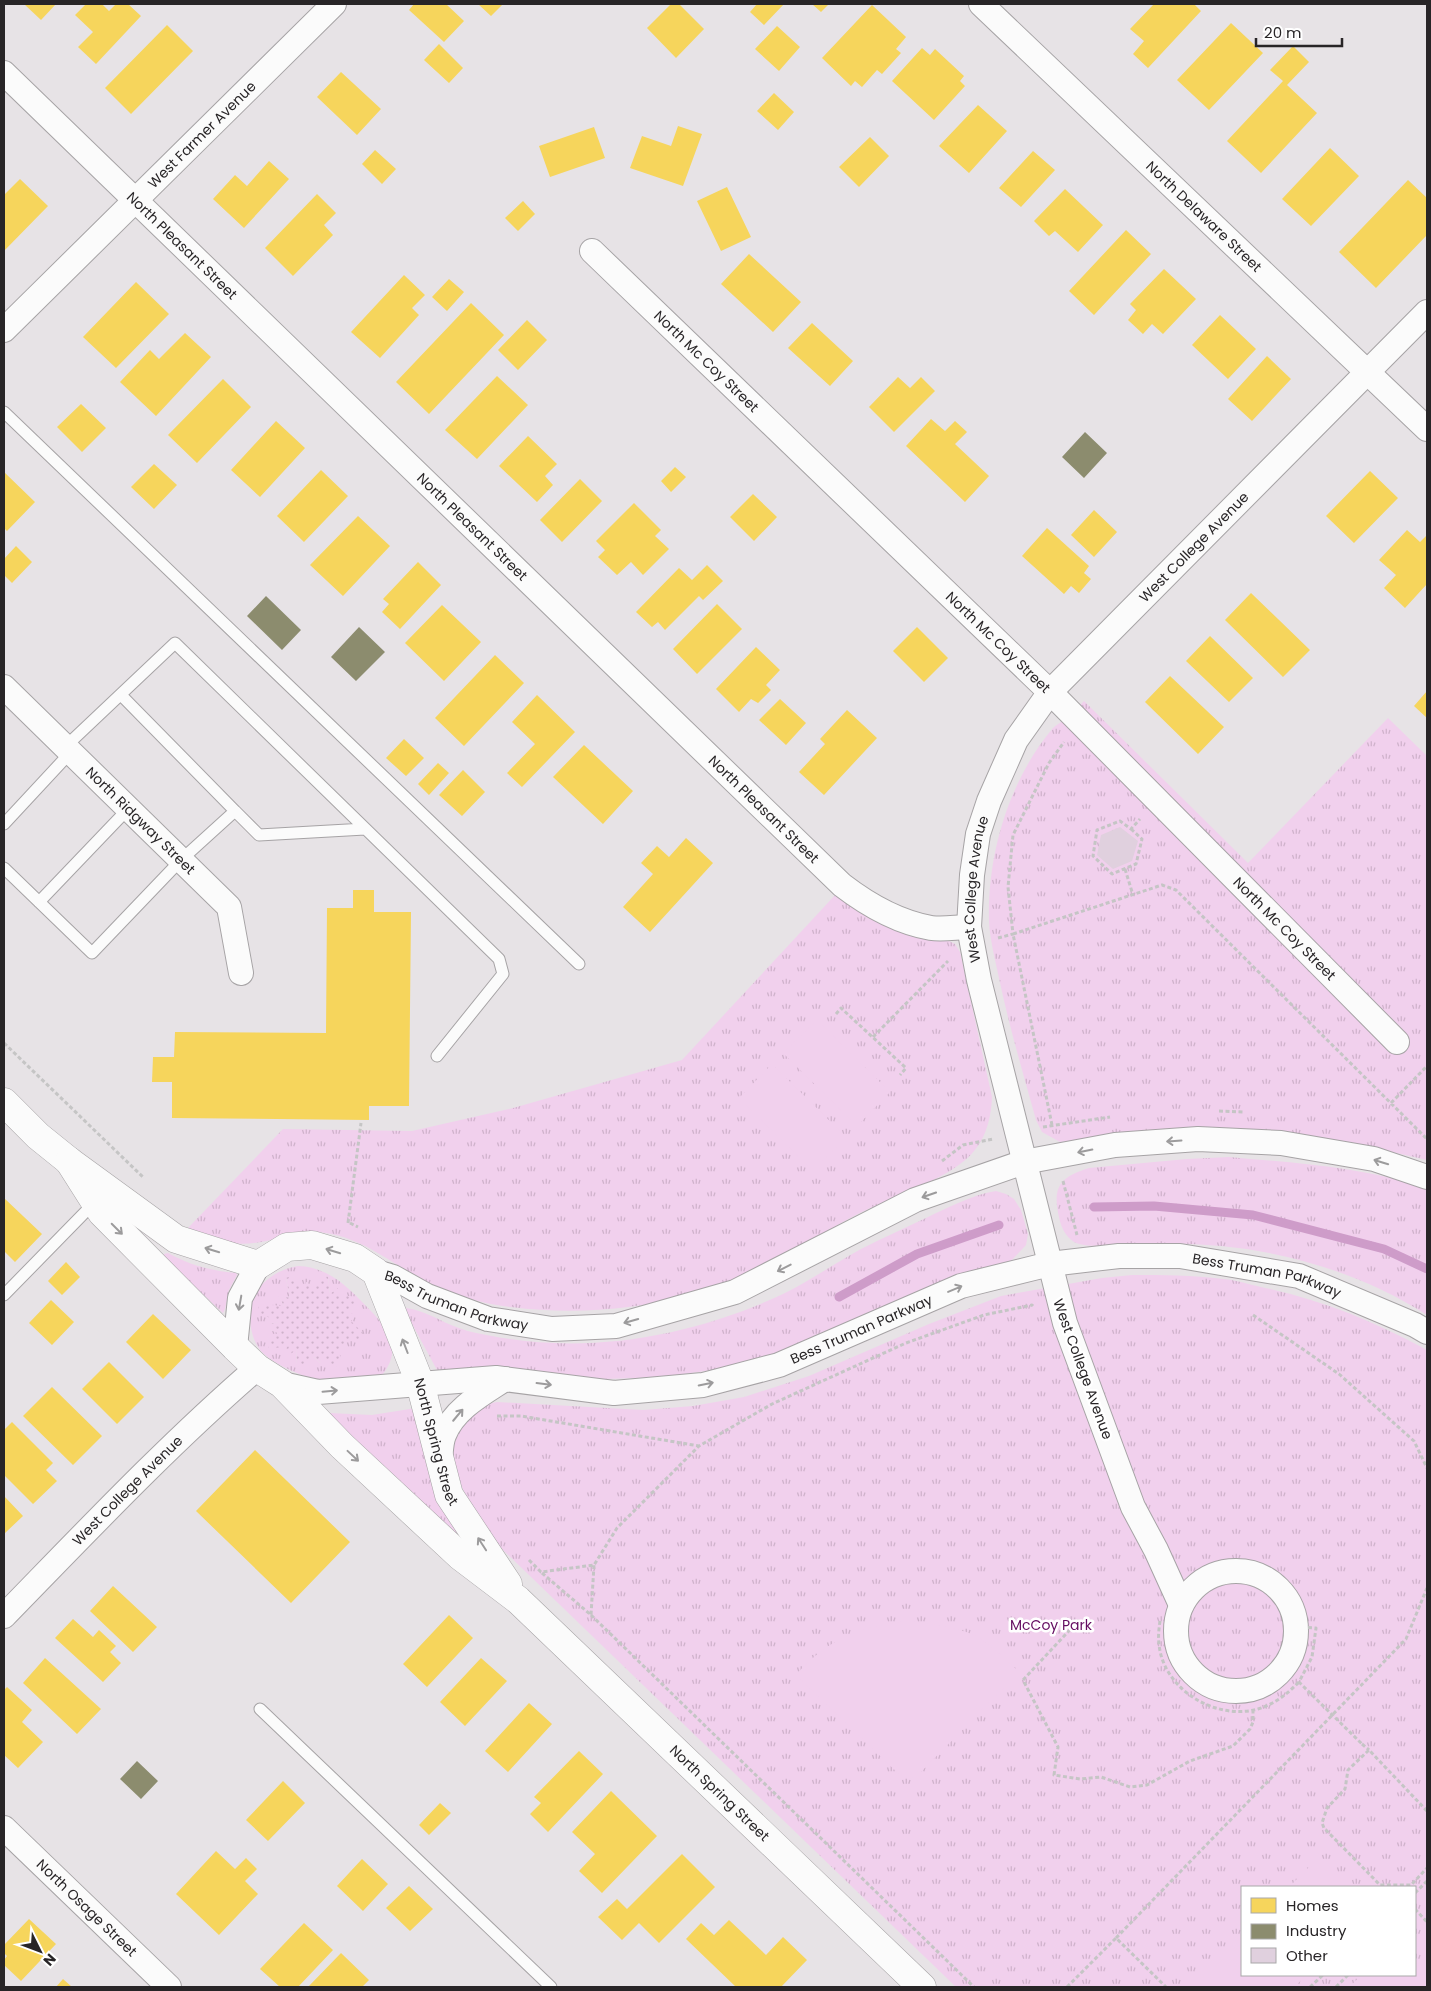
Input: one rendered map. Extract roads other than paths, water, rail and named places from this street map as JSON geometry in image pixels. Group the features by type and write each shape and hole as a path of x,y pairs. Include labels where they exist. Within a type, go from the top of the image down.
{"street":[{"name":"West Farmer Avenue","path":"4,330 334,4"},
{"name":"North Delaware Street","path":"981,4 1427,429"},
{"name":"North Pleasant Street","path":"4,73 842,885 864,902 893,916 932,928 969,927"},
{"name":"North Mc Coy Street","path":"592,251 1050,692 1397,1042"},
{"name":"West College Avenue","path":"1181,1604 1156,1550 1133,1507 1065,1324 978,980 969,927 972,875 978,834 986,810 1016,740 1050,692 1427,312"},
{"name":"North Ridgway Street","path":"4,687 229,907 241,973"},
{"path":"4,1102 38,1136 69,1161 176,1239 258,1265"},
{"name":"Bess Truman Parkway","path":"376,1272 393,1277 428,1296 488,1319 552,1329 616,1326 735,1292 915,1200 1024,1162 1115,1145 1198,1139 1281,1143 1374,1159 1427,1177"},
{"path":"69,1161 102,1214 234,1347 257,1368 282,1384"},
{"path":"234,1347 240,1298 258,1265 287,1247 312,1245 355,1258 376,1272"},
{"name":"Bess Truman Parkway","path":"282,1384 318,1392 420,1383 505,1379 614,1392 703,1385 779,1365 961,1286 1050,1264 1120,1256 1180,1256 1299,1276 1415,1325 1427,1332"},
{"name":"North Spring Street","path":"376,1272 420,1383 449,1494 518,1600"},
{"name":"West College Avenue","path":"4,1616 218,1402 257,1368"},
{"path":"440,1459 444,1436 455,1418 469,1403 505,1379"},
{"name":"North Spring Street","path":"282,1384 342,1446 460,1556 518,1600 922,1987"},
{"path":"1228,1571 1247,1572 1266,1579 1281,1591 1291,1608 1295,1627 1293,1646 1285,1665 1272,1679 1255,1688 1235,1691 1215,1688 1197,1677 1184,1663 1177,1644 1176,1624 1181,1604 1193,1589 1209,1577 1228,1571"},
{"name":"North Osage Street","path":"4,1828 169,1987"}],"lane":[{"path":"4,412 579,964"},
{"path":"4,824 68,750 120,695 175,643 498,959 503,974 438,1056"},
{"path":"120,695 260,835 365,829"},
{"path":"39,902 128,808"},
{"path":"4,868 92,953 181,860 235,811"},
{"path":"4,1295 95,1202"},
{"path":"260,1708 550,1987"}],"waterway":[{"path":"1094,1207 1154,1206 1253,1215 1384,1249 1427,1269"},
{"path":"839,1297 917,1254 999,1225"}],"park label":[{"name":"McCoy Park","path":"1051,1625"}]}
